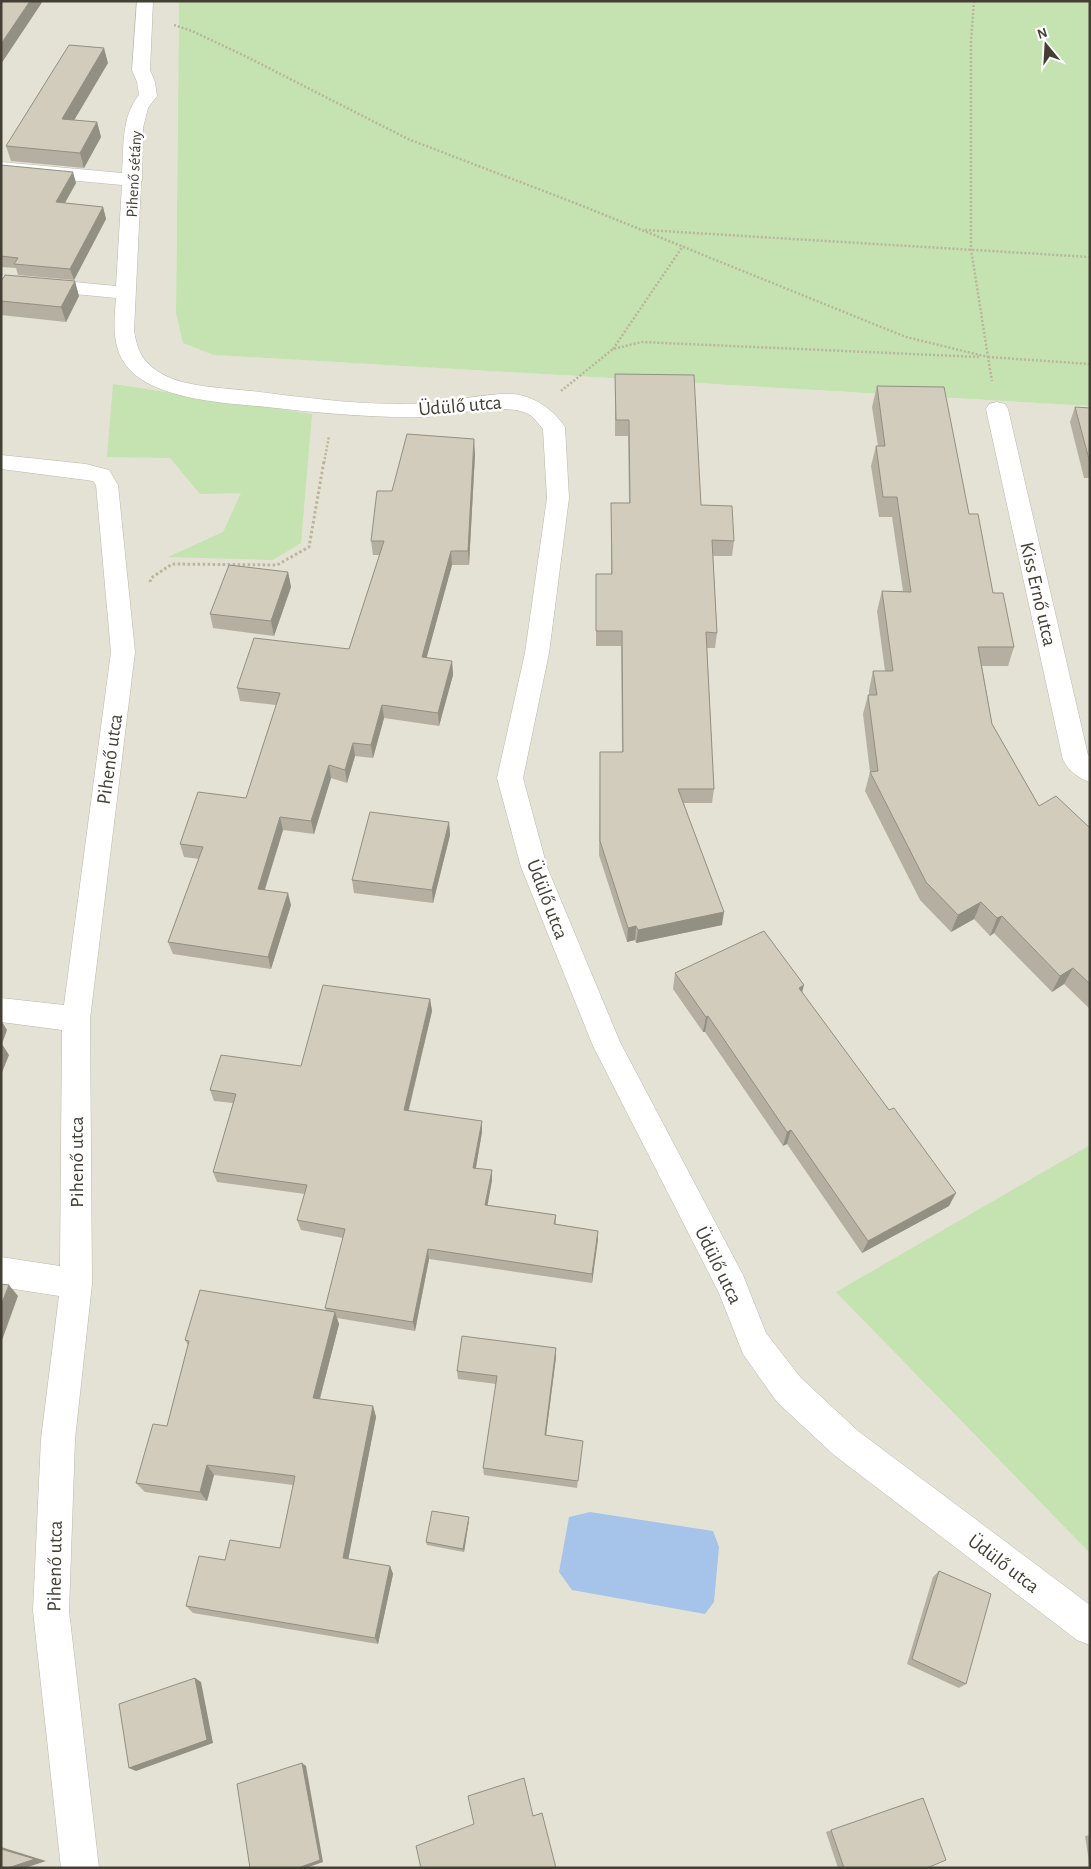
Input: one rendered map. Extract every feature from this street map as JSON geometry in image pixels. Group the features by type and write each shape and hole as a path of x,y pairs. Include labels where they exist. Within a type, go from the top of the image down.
{"street":[{"name":"Pihenő sétány","path":"128,352 124,331 125,293 133,180 134,128 140,107 148,96 146,82 140,70 145,8"},
{"path":"1,168 133,180"},
{"path":"1,280 125,293"},
{"name":"Üdülő utca","path":"128,352 137,365 155,379 195,392 343,409 426,410 512,401 538,410 554,428 558,498 537,653 510,778 534,867 607,1046 732,1286 754,1343 789,1390 846,1443 1090,1627"},
{"name":"Kiss Ernő utca","path":"997,409 1076,760 1090,772"},
{"name":"Pihenő utca","path":"1,462 101,475 107,485 123,652 76,1019 76,1284 58,1439 51,1611 80,1868"},
{"path":"1,1010 76,1019"},
{"path":"1,1272 76,1284"}],"path":[{"path":"974,1 971,42 971,250 997,409"},
{"path":"145,8 408,140 683,246 906,337 988,357"},
{"path":"642,230 1090,257"},
{"path":"538,410 613,349 683,246"},
{"path":"613,349 642,342 988,357 1090,364"},
{"path":"148,587 151,578 172,564 277,565 309,547 330,433 343,409"}],"shaded area":[{"path":"1,1 179,1 176,313 214,355 1090,406 1090,1868 1,1868"}],"green space":[{"path":"179,1 1090,1 1090,406 214,355 183,343 176,313"},
{"path":"113,384 312,414 301,543 273,560 168,557 223,532 241,493 200,494 170,458 107,457"},
{"path":"1090,1145 1090,1553 836,1292"}],"water":[{"path":"590,1512 713,1531 719,1547 714,1602 705,1614 572,1590 559,1572 569,1517"}],"building":[{"path":"1,1 30,1 1,44"},
{"path":"69,45 104,48 62,119 97,122 80,153 6,146"},
{"path":"1,165 73,172 56,202 103,207 70,269 14,264 18,258 1,256"},
{"path":"5,275 75,281 61,307 1,301 1,281"},
{"path":"615,374 694,375 701,505 732,506 734,541 712,540 717,633 706,632 714,789 678,789 724,912 638,930 636,926 628,928 600,841 600,752 623,752 622,631 596,631 596,574 612,574 611,503 630,503 629,420 616,420"},
{"path":"877,386 944,387 969,514 978,514 993,593 1003,593 1014,647 978,647 992,724 1039,806 1056,796 1090,828 1090,984 1073,968 1060,976 1002,916 997,918 981,902 958,915 926,882 870,772 878,771 868,695 877,695 873,671 893,671 882,591 911,592 897,497 883,497 876,446 885,446"},
{"path":"1075,407 1090,408 1090,463"},
{"path":"407,434 474,439 468,551 451,551 422,657 452,661 438,713 382,705 371,745 353,743 345,770 329,765 311,821 280,817 258,889 288,893 268,957 168,942 203,847 180,844 198,792 246,798 280,693 237,688 254,638 349,649 384,541 371,541 377,491 392,491"},
{"path":"229,565 288,572 271,621 210,614"},
{"path":"370,812 449,822 432,890 352,880"},
{"path":"764,931 804,985 799,988 889,1110 894,1108 956,1193 868,1241 791,1130 787,1132 708,1016 706,1017 675,973"},
{"path":"323,985 430,999 404,1110 482,1121 473,1168 492,1170 485,1205 556,1215 554,1224 598,1231 592,1274 428,1249 413,1322 325,1308 345,1229 297,1220 307,1185 213,1172 236,1094 210,1090 221,1055 301,1066"},
{"path":"1,1284 9,1285 1,1305"},
{"path":"200,1290 335,1312 313,1398 373,1406 343,1558 390,1566 375,1638 186,1606 199,1556 225,1560 230,1540 280,1548 295,1476 207,1465 200,1492 136,1483 153,1424 167,1426 189,1341 185,1340"},
{"path":"462,1336 556,1348 545,1435 583,1441 578,1481 483,1468 497,1376 457,1371"},
{"path":"432,1511 469,1517 463,1549 426,1542"},
{"path":"939,1571 991,1594 966,1684 912,1659"},
{"path":"195,1678 207,1740 129,1768 119,1704"},
{"path":"302,1763 320,1860 298,1868 250,1868 237,1784"},
{"path":"524,1778 533,1816 542,1813 556,1868 421,1868 416,1846 474,1824 468,1796"},
{"path":"923,1798 946,1860 927,1868 844,1868 831,1830"},
{"path":"1,1849 35,1859 8,1868 1,1868"}]}
